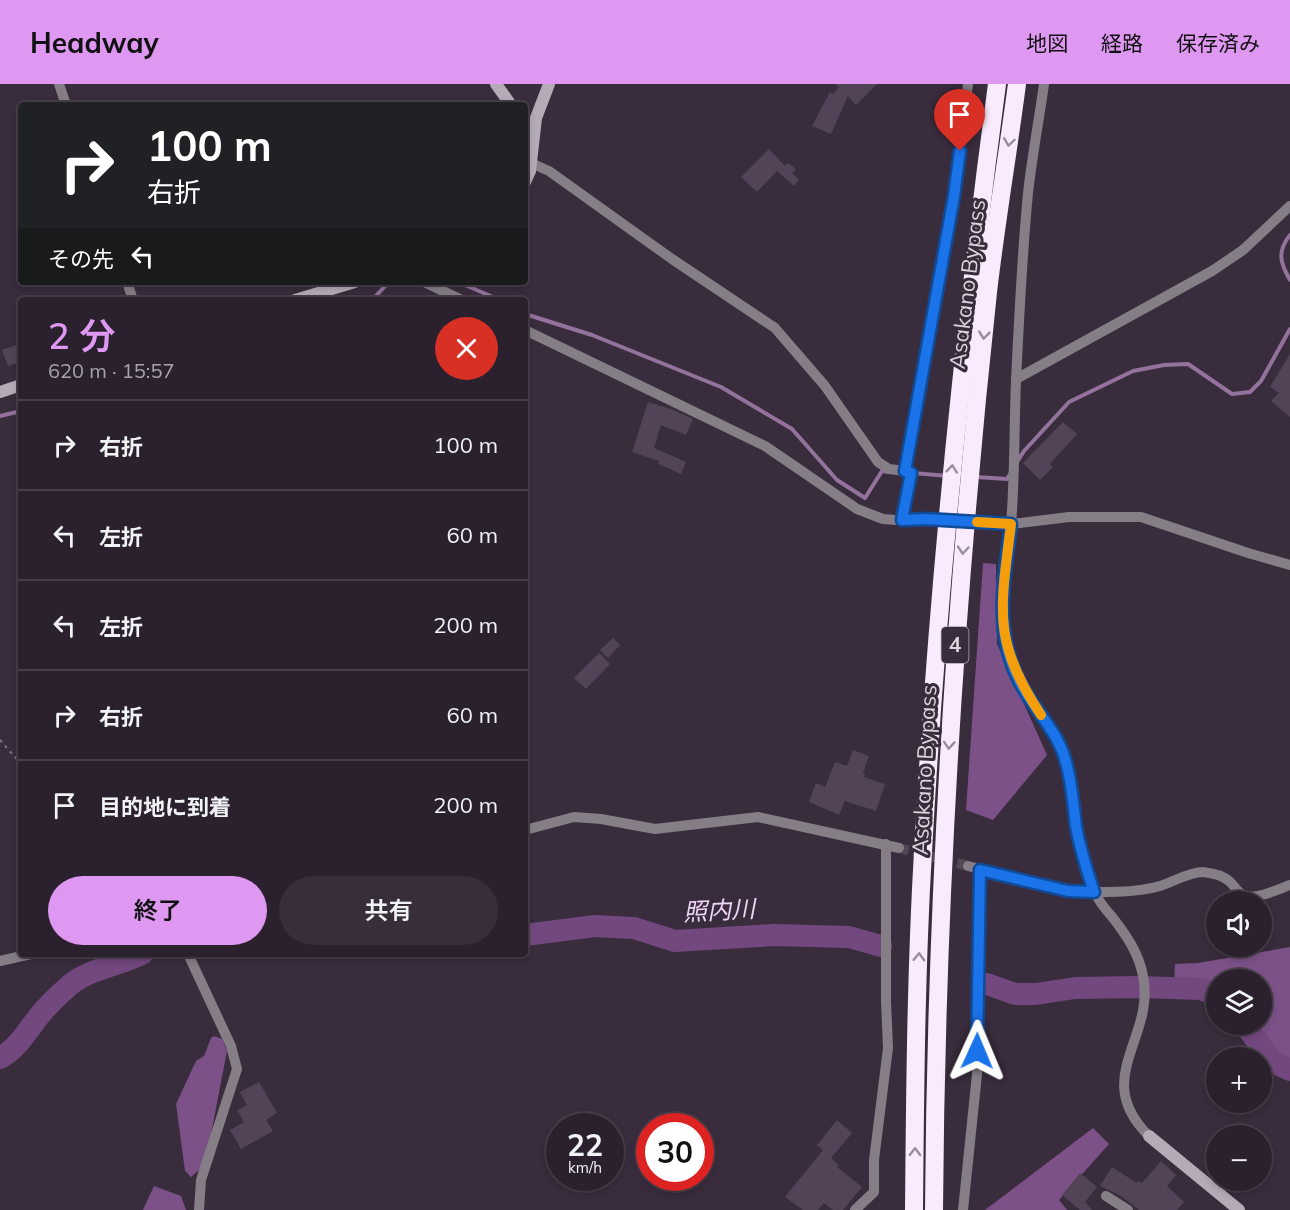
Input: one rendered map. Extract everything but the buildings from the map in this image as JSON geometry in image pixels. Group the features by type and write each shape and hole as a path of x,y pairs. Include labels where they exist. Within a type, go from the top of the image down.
{"highway":[{"name":"Asakano Bypass","path":"914,1210 917,1004 923,853 938,634 949,495 964,352 997,84"},
{"name":"Asakano Bypass","path":"934,1210 937,999 946,781 957,618 987,300 1017,84"}],"street":[{"path":"59,84 65,102"},
{"path":"496,84 509,102"},
{"path":"528,175 531,163 529,127 536,118 549,84"},
{"path":"905,471 954,196 968,84"},
{"path":"1044,84 1028,192 1016,379 1011,524 1002,611 1009,655 1023,688 1059,743 1065,757 1073,794 1076,826 1094,892 1131,944 1140,961 1146,1003 1126,1067 1124,1098 1127,1106 1139,1126 1149,1136 1239,1210"},
{"path":"531,163 549,171 672,259 775,328 825,386 878,462 889,469 911,473 902,520"},
{"path":"1016,379 1212,271 1243,250 1290,206"},
{"path":"305,297 345,285"},
{"path":"430,285 456,297"},
{"path":"528,331 765,446 857,509 883,519 1011,524 1069,517 1141,517 1236,550 1290,565"},
{"path":"0,392 18,386"},
{"path":"528,829 574,817 601,819 655,829 758,817 899,848"},
{"path":"855,1210 874,1192 874,1160 887,1068 886,844"},
{"path":"968,866 1068,891 1094,892 1157,887 1200,872 1224,878 1247,896 1260,895 1290,885"},
{"path":"963,1210 977,1074 980,870"},
{"path":"0,961 18,957"},
{"path":"189,957 231,1046 237,1069 201,1179 199,1210"},
{"path":"1106,1196 1128,1210"}],"path":[{"path":"0,740 18,761"}],"shaded area":[{"path":"983,563 996,564 997,644 1047,755 993,820 966,810"},
{"path":"1290,947 1290,1062 1274,1057 1272,1047 1264,1047 1251,1035 1272,1035 1272,969 1206,969 1206,997 1174,988 1175,964 1232,957 1272,957 1272,950"},
{"path":"214,1036 222,1039 227,1051 205,1165 191,1177 185,1171 176,1104 196,1061 204,1056"},
{"path":"1093,1128 1109,1144 1059,1200 1067,1210 985,1210"},
{"path":"154,1186 181,1196 186,1210 143,1210"}],"waterway":[{"path":"1290,235 1283,246 1281,257 1290,280"},
{"path":"375,297 386,285"},
{"path":"465,285 493,297"},
{"path":"528,315 592,335 721,387 792,429 837,480 865,498 882,471 888,472"},
{"path":"1017,462 1024,451 1069,402 1133,371 1164,365 1188,364 1232,394 1250,392 1261,381 1290,329"},
{"path":"0,416 18,412"},
{"path":"913,473 948,476"},
{"path":"976,477 1007,479 1010,474"},
{"name":"照内川","path":"528,935 595,926 634,928 675,941 774,935 849,937 881,946"},
{"name":"照内川","path":"0,1058 14,1048 55,998 78,979 135,957"},
{"name":"照内川","path":"987,984 1015,994 1036,994 1075,988 1140,987 1206,991"},
{"name":"照内川","path":"1252,1035 1273,1062 1290,1070"}],"tunnel":[{"path":"899,848 968,866"}],"slow traffic":[{"path":"977,522 1011,524 1003,595 1004,632 1013,667 1023,688 1041,715"}],"route":[{"path":"960,151 933,319 905,471 911,473 902,520 926,519 1011,524 1002,611 1009,655 1023,688 1059,743 1065,757 1073,794 1076,826 1094,892 1068,891 980,870 977,1051"}]}
